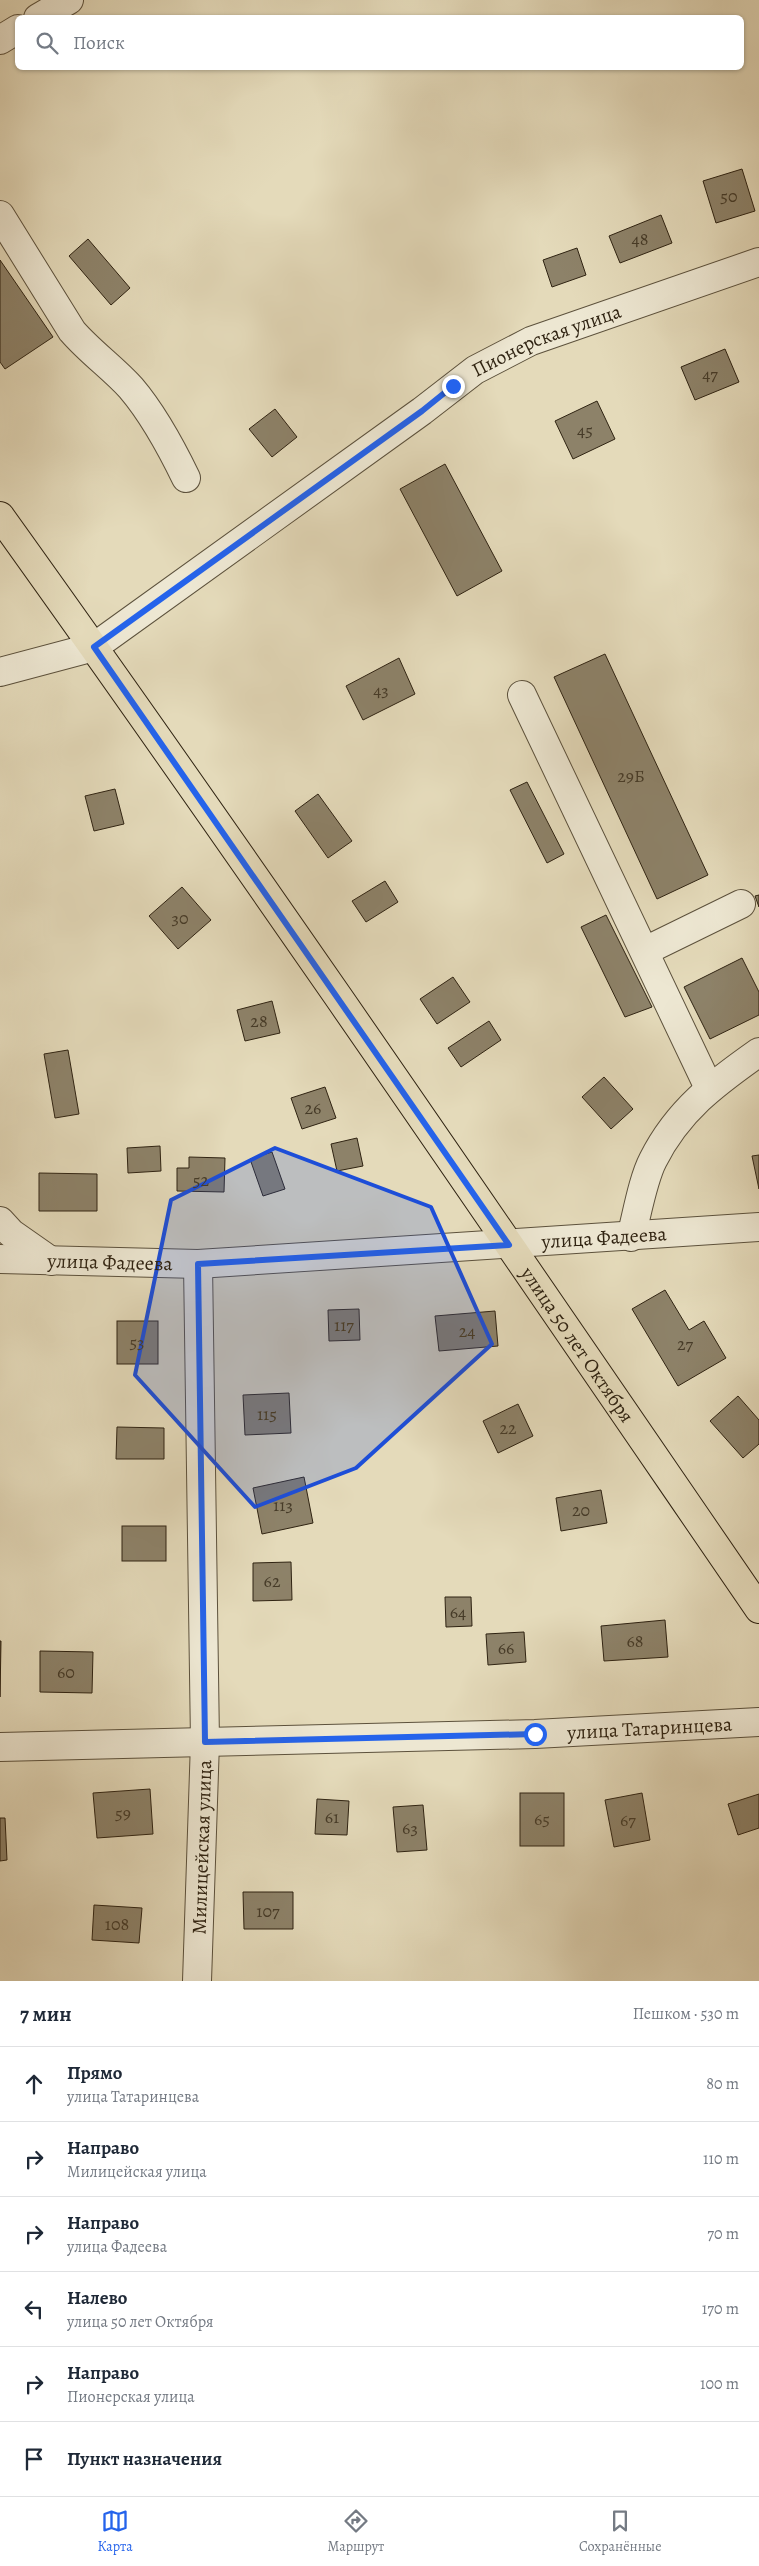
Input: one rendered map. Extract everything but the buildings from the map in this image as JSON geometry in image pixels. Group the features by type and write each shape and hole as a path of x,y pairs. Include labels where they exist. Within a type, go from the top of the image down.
{"main road":[{"name":"улица 50 лет Октября","path":"0,516 94,647 759,1609"}],"street":[{"path":"33,15 69,0"},
{"path":"0,40 15,28"},
{"path":"0,215 72,331 87,348 130,388 168,441 186,478"},
{"name":"Пионерская улица","path":"0,672 94,647 422,411 475,370 531,341 567,327 759,262"},
{"path":"522,696 709,1088"},
{"path":"645,951 741,904"},
{"path":"631,1237 653,1161 679,1120 709,1088 759,1052"},
{"path":"0,1221 11,1233 51,1261"},
{"name":"улица Фадеева","path":"0,1260 198,1264 631,1237 759,1227"},
{"name":"Милицейская улица","path":"197,1981 205,1742 198,1264"},
{"name":"улица Татаринцева","path":"0,1747 535,1734 759,1722"}],"highlighted area":[{"path":"275,1148 431,1207 492,1344 356,1468 255,1507 135,1375 171,1200"}],"route":[{"path":"453,386 422,411 94,647 509,1245 198,1264 205,1742 535,1734"}]}
